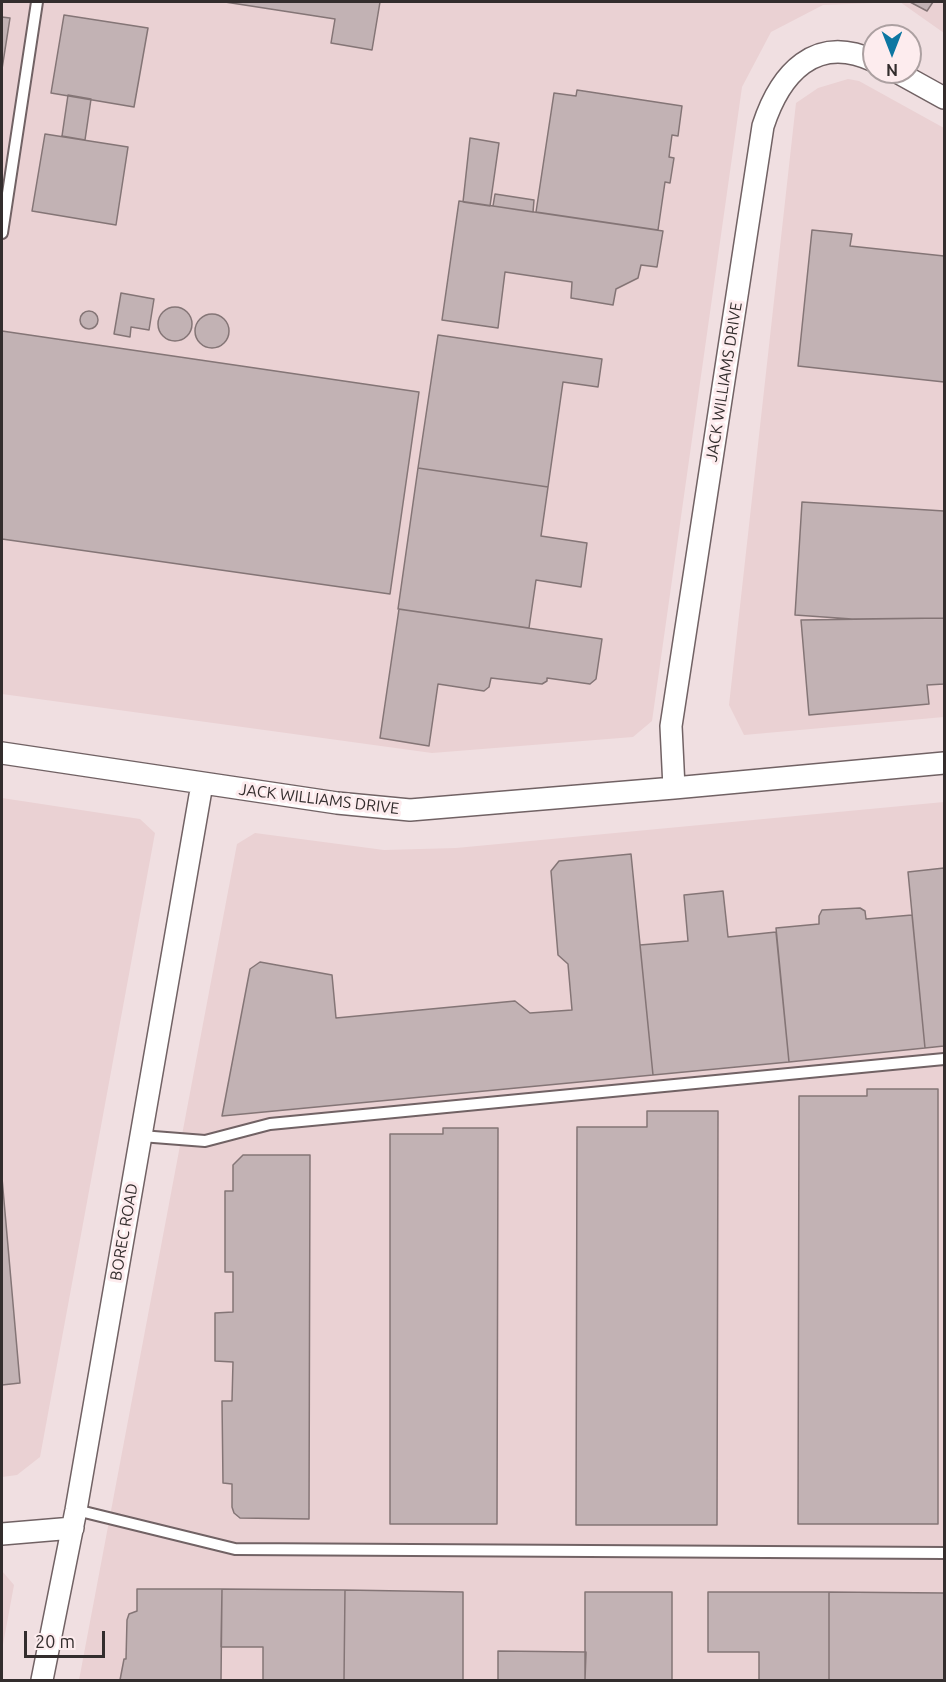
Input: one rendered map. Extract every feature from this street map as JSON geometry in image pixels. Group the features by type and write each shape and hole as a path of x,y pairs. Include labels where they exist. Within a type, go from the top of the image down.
{"street":[{"name":"JACK WILLIAMS DRIVE","path":"674,789 671,726 763,126 770,104 784,80 804,62 830,52 862,55"},
{"path":"919,84 945,98"},
{"name":"JACK WILLIAMS DRIVE","path":"2,753 337,803 410,810 674,789 945,763"},
{"name":"BOREC ROAD","path":"42,1680 75,1519 202,784"},
{"path":"2,1534 75,1519"}],"lane":[{"path":"2,233 37,2"},
{"path":"141,1136 205,1141 270,1124 945,1059"},
{"path":"75,1519 235,1549 945,1553"}],"shaded area":[{"path":"2,2 900,2 823,5 771,32 742,87 652,721 633,737 432,753 2,694"},
{"path":"900,2 944,2 944,33"},
{"path":"848,79 859,81 944,128 944,717 744,735 729,705 796,103 818,88"},
{"path":"2,798 140,819 155,833 40,1457 17,1475 2,1477"},
{"path":"944,802 944,1680 79,1680 237,844 255,833 384,850 456,848"},
{"path":"2,1571 14,1585 2,1650"}],"building":[{"path":"225,2 380,2 372,50 331,43 335,19"},
{"path":"910,2 933,2 927,11"},
{"path":"64,15 148,28 134,107 51,93"},
{"path":"2,17 10,18 2,69"},
{"path":"577,90 682,106 678,136 672,135 669,157 674,158 670,183 665,182 658,230 536,212 554,93 576,96"},
{"path":"68,95 91,99 85,140 62,136"},
{"path":"45,134 128,147 116,225 32,211"},
{"path":"470,138 499,143 490,206 463,202"},
{"path":"495,194 534,200 533,212 493,206"},
{"path":"459,201 663,231 657,267 641,265 638,278 616,289 613,305 571,298 572,282 505,272 498,328 442,320"},
{"path":"812,230 852,234 850,246 944,256 944,382 798,366"},
{"path":"121,293 154,299 149,330 131,327 130,337 114,334"},
{"path":"175,307 187,312 192,324 187,336 175,341 163,336 158,324 163,312"},
{"path":"89,311 95,314 98,320 95,326 89,329 83,326 80,320 83,314"},
{"path":"212,314 224,319 229,331 224,343 212,348 200,343 195,331 200,319"},
{"path":"2,331 419,392 390,594 2,539"},
{"path":"438,335 602,359 598,387 563,382 548,487 418,468"},
{"path":"418,468 548,487 541,536 587,543 581,587 536,580 529,628 398,609"},
{"path":"802,502 944,511 944,618 852,619 795,615"},
{"path":"399,609 602,639 596,679 590,684 547,678 547,681 542,684 491,678 489,687 484,691 438,684 429,746 380,738"},
{"path":"944,618 944,684 927,685 929,704 809,715 801,620"},
{"path":"631,854 653,1075 222,1116 250,969 260,962 332,975 336,1018 515,1001 530,1013 572,1010 568,964 558,955 551,871 559,861"},
{"path":"944,868 944,1046 925,1048 908,872"},
{"path":"723,891 728,937 776,932 789,1062 653,1075 640,945 688,941 684,895"},
{"path":"860,908 865,911 866,919 912,915 925,1048 789,1062 776,928 819,924 822,910"},
{"path":"867,1089 938,1089 938,1524 798,1524 799,1096 867,1096"},
{"path":"647,1111 718,1111 717,1525 576,1525 577,1127 647,1127"},
{"path":"443,1128 498,1128 497,1524 390,1524 390,1134 443,1134"},
{"path":"243,1155 310,1155 309,1519 240,1518 234,1513 232,1507 232,1484 223,1483 222,1401 232,1401 233,1362 215,1361 215,1313 233,1312 233,1272 225,1272 225,1191 233,1191 233,1165"},
{"path":"2,1178 20,1383 2,1385"},
{"path":"137,1589 222,1589 221,1680 120,1680 124,1659 126,1659 127,1620 129,1614 137,1611"},
{"path":"222,1589 345,1590 344,1680 263,1680 263,1647 221,1647"},
{"path":"345,1590 463,1592 463,1680 344,1680"},
{"path":"585,1592 672,1592 672,1680 585,1680"},
{"path":"708,1592 829,1592 829,1680 759,1680 759,1652 708,1652"},
{"path":"829,1592 944,1593 944,1680 829,1680"},
{"path":"498,1651 586,1652 585,1680 498,1680"}]}
